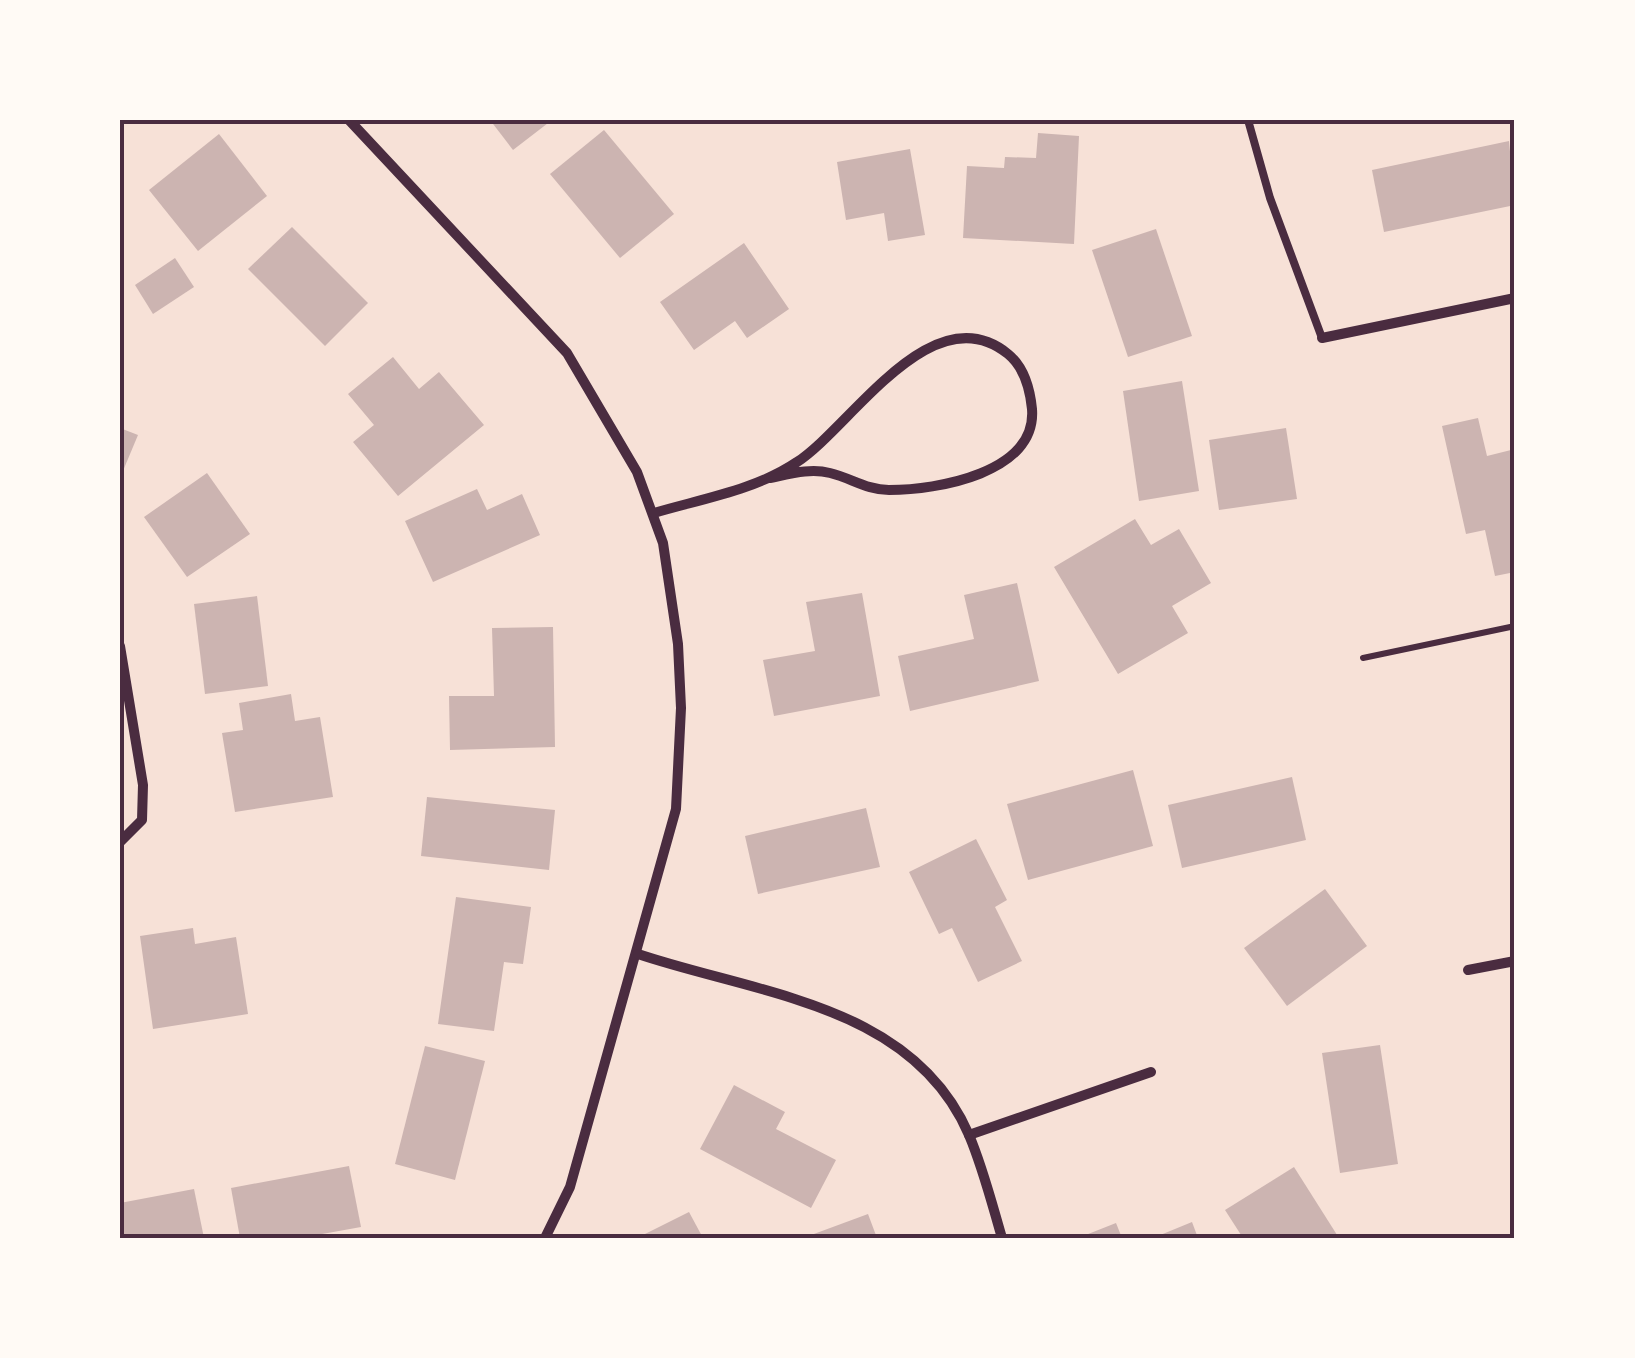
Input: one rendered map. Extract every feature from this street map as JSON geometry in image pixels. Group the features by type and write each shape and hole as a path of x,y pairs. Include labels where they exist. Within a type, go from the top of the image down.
{"street":[{"path":"349,120 567,353 606,414 654,513 670,581 678,644 676,809 570,1187 545,1238"},
{"path":"1322,338 1515,298"},
{"path":"654,513 770,478 812,470 890,490 970,476 1010,456 1026,441 1032,418 1028,387 1015,360 990,342 959,340 936,345 877,385 827,440 770,478"},
{"path":"120,646 143,785 142,820 120,842"},
{"path":"638,954 874,1029 926,1067 969,1135 1002,1238"},
{"path":"1468,970 1515,960"},
{"path":"969,1135 1151,1072"}],"lane":[{"path":"1248,120 1270,198 1322,338"}],"path":[{"path":"1362,658 1515,626"}],"building":[{"path":"490,120 552,120 513,150"},
{"path":"604,130 674,214 620,258 550,174"},
{"path":"1038,133 1079,136 1074,244 963,238 967,166 1004,168 1005,157 1036,158"},
{"path":"219,134 267,196 198,251 149,190"},
{"path":"1509,141 1515,205 1384,232 1372,170"},
{"path":"910,149 925,235 888,241 884,213 846,220 837,162"},
{"path":"292,227 368,303 325,346 248,269"},
{"path":"1156,229 1192,336 1128,357 1092,250"},
{"path":"744,243 789,309 747,338 735,321 694,350 660,302"},
{"path":"175,258 194,287 153,314 135,285"},
{"path":"393,357 419,389 439,372 484,425 398,496 353,442 374,425 348,394"},
{"path":"1182,381 1199,491 1139,501 1123,391"},
{"path":"1478,418 1487,456 1515,449 1515,572 1495,576 1485,530 1466,534 1442,426"},
{"path":"120,428 138,435 120,478"},
{"path":"1286,428 1297,499 1219,510 1209,440"},
{"path":"207,473 250,534 187,577 144,517"},
{"path":"477,489 487,510 522,494 540,535 433,582 405,521"},
{"path":"1135,519 1151,545 1179,529 1211,583 1172,606 1188,633 1118,674 1054,567"},
{"path":"1017,583 1039,681 910,711 898,656 974,639 964,595"},
{"path":"862,593 880,696 774,716 763,660 815,651 806,602"},
{"path":"257,596 268,686 205,694 194,604"},
{"path":"553,627 555,747 450,750 449,696 494,696 492,628"},
{"path":"291,694 295,721 320,717 333,797 235,812 222,733 243,730 239,703"},
{"path":"1133,770 1153,846 1028,880 1007,804"},
{"path":"1292,777 1306,840 1182,868 1168,805"},
{"path":"427,797 555,810 549,870 421,856"},
{"path":"866,808 880,867 758,894 745,836"},
{"path":"976,839 1007,900 995,907 1022,961 978,982 952,928 939,934 909,872"},
{"path":"1325,889 1367,946 1287,1006 1244,948"},
{"path":"456,897 531,907 523,964 504,962 494,1031 438,1024"},
{"path":"193,928 195,944 236,937 248,1014 153,1029 140,936"},
{"path":"1380,1045 1398,1164 1340,1173 1322,1053"},
{"path":"425,1046 485,1061 455,1180 395,1164"},
{"path":"734,1085 785,1112 776,1129 836,1160 811,1208 700,1149"},
{"path":"349,1166 361,1227 300,1238 240,1238 231,1188"},
{"path":"1294,1167 1339,1238 1243,1238 1225,1210"},
{"path":"194,1189 204,1238 120,1238 120,1203"},
{"path":"689,1212 703,1238 637,1238"},
{"path":"868,1214 877,1238 803,1238"},
{"path":"1192,1222 1198,1238 1153,1238"},
{"path":"1116,1223 1122,1238 1078,1238"}]}
